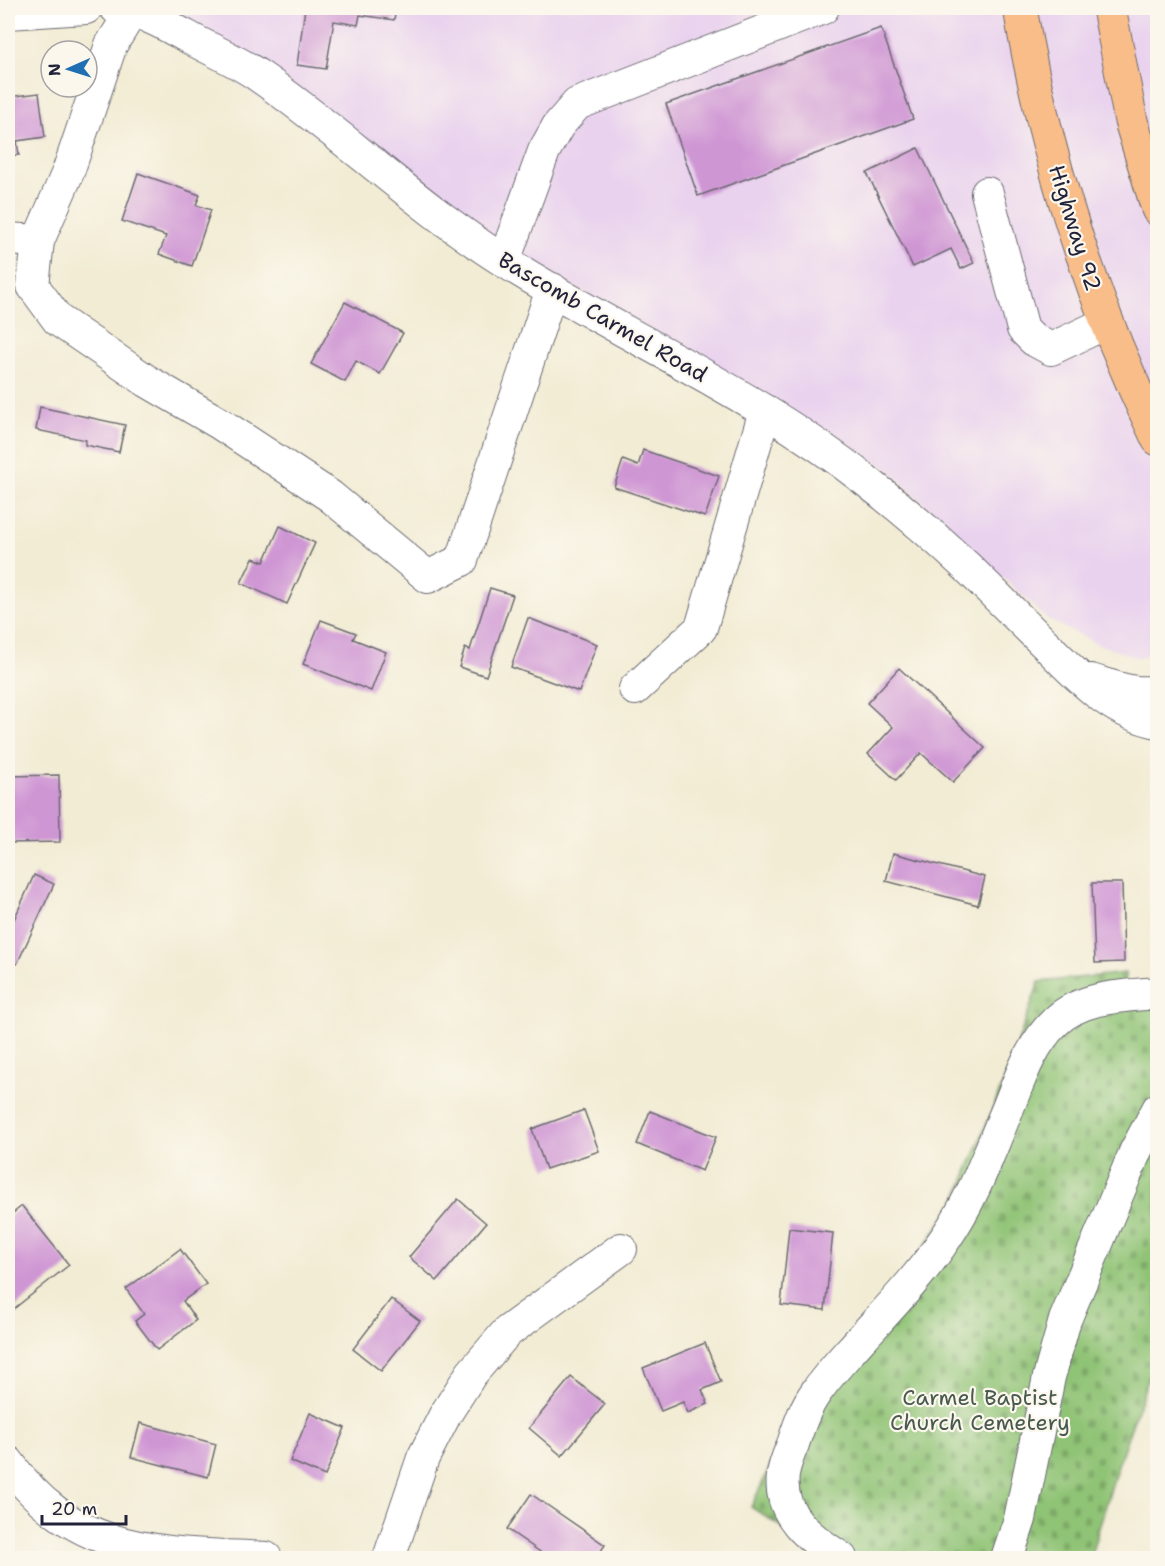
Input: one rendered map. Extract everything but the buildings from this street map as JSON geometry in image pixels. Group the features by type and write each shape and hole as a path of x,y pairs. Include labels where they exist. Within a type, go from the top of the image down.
{"main road":[{"name":"Highway 92","path":"1020,8 1026,45 1047,135 1070,218 1127,376 1158,439"},
{"path":"1109,8 1131,121 1158,209"}],"street":[{"path":"8,13 86,8"},
{"path":"504,261 544,151 558,126 577,104 823,8"},
{"path":"124,9 68,172 38,241 33,286 58,320 147,381 219,423 330,496 428,577 462,560 552,289"},
{"name":"Bascomb Carmel Road","path":"124,9 155,18 187,37 223,54 258,76 417,200 504,261 808,438 865,479 917,523 964,565 1085,685 1119,709 1143,719 1158,722"},
{"path":"987,193 1023,329 1034,340 1051,349 1106,323"},
{"path":"8,239 38,241"},
{"path":"635,689 701,628 765,411"},
{"name":"Bascomb Carmel Road","path":"1065,663 1091,680 1122,690 1150,693 1158,691"},
{"path":"841,1558 810,1537 793,1518 785,1500 783,1473 802,1416 835,1368 914,1281 961,1214 980,1177 1027,1062 1041,1036 1073,1008 1098,1000 1158,993"},
{"path":"1007,1558 1020,1519 1049,1377 1065,1320 1136,1150 1158,1109"},
{"path":"388,1558 423,1458 445,1415 471,1374 507,1332 621,1249"},
{"path":"8,1462 36,1497 71,1524 111,1541 159,1552 266,1558"}],"shaded area":[{"path":"126,8 1157,8 1157,652 1139,658 1097,644 1047,619 886,468 330,145"}],"green space":[{"name":"Carmel Baptist Church Cemetery","path":"1125,973 1126,987 1157,984 1157,1353 1118,1465 1090,1558 828,1558 751,1507 810,1382 915,1260 955,1202 1006,1076 1039,982"}]}
